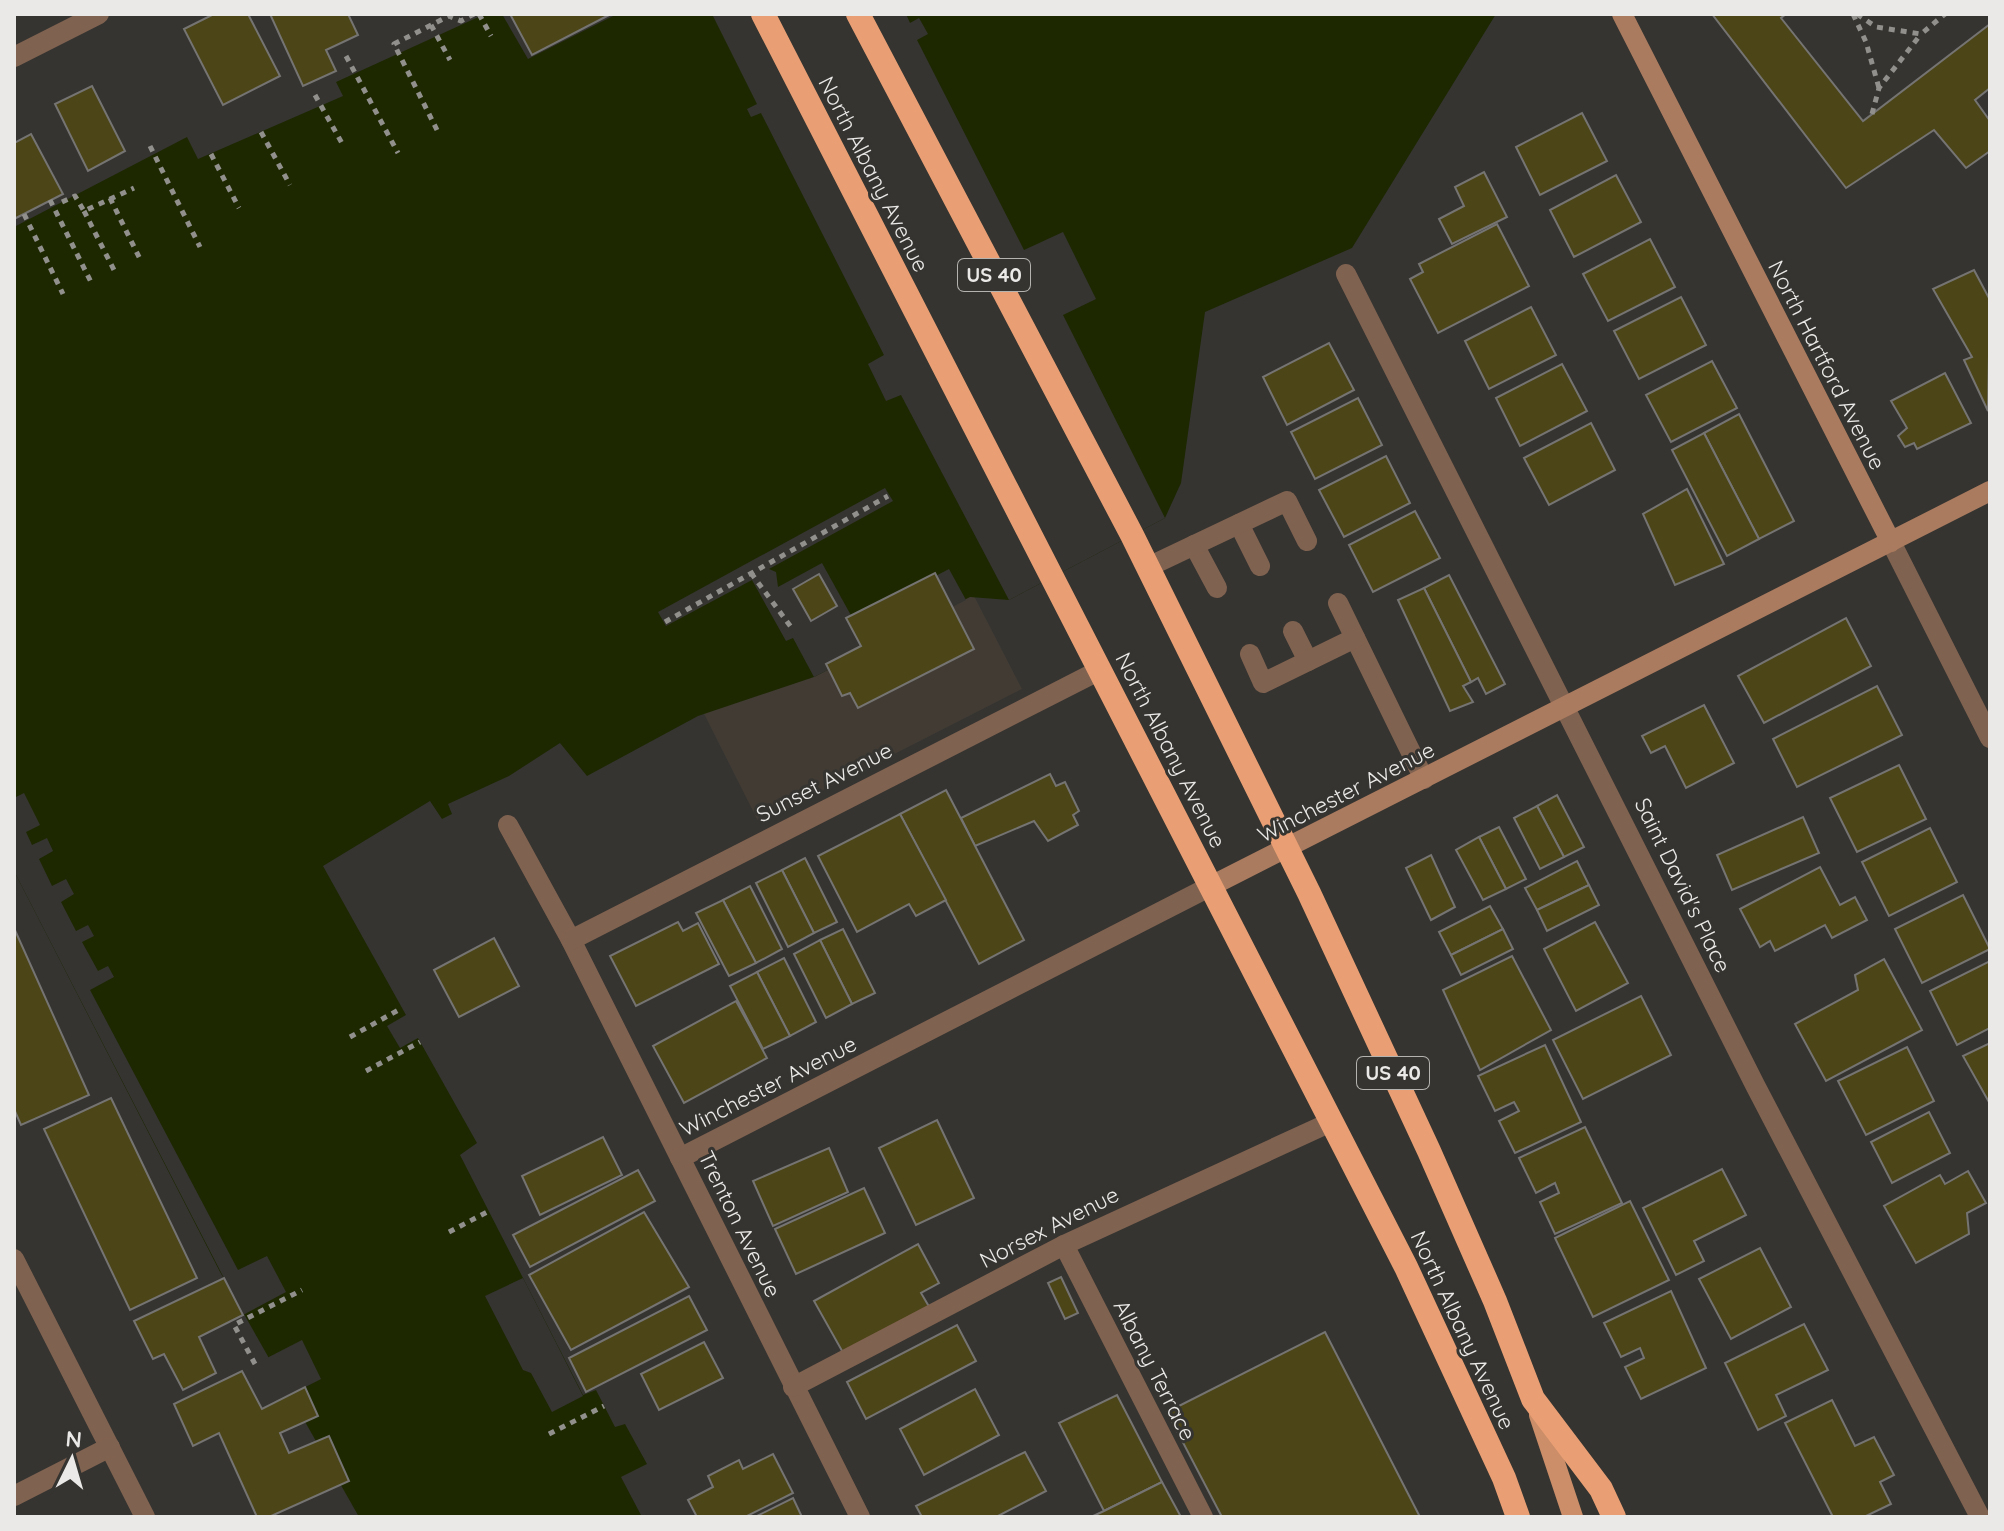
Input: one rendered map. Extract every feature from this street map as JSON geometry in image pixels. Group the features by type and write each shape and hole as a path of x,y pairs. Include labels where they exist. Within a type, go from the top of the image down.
{"highway":[{"name":"North Albany Avenue","path":"763,14 1406,1267 1504,1478 1518,1517"},
{"name":"North Albany Avenue","path":"858,14 1132,535 1287,848 1429,1151 1495,1301 1533,1399"},
{"path":"1533,1399 1601,1489 1614,1517"}],"main road":[{"name":"North Albany Avenue","path":"1533,1399 1573,1517"}],"street":[{"path":"14,57 99,14"},
{"name":"North Hartford Avenue","path":"1622,14 1990,738"},
{"name":"Saint David's Place","path":"1346,274 1755,1085 1980,1517"},
{"name":"Winchester Avenue","path":"680,1158 1990,491"},
{"path":"1148,567 1287,501 1307,541"},
{"path":"1239,524 1260,566"},
{"path":"1194,545 1217,588"},
{"path":"1338,603 1424,779"},
{"path":"1293,631 1308,661"},
{"path":"1250,654 1263,683 1355,638"},
{"name":"Sunset Avenue","path":"571,940 1100,670"},
{"name":"Trenton Avenue","path":"508,825 571,940 860,1517"},
{"name":"Norsex Avenue","path":"793,1387 1064,1245 1331,1122"},
{"name":"Albany Terrace","path":"1064,1245 1203,1517"},
{"path":"14,1259 145,1517"},
{"path":"14,1496 110,1447"}],"path":[{"path":"437,130 394,44 449,16 461,21 476,14 491,36"},
{"path":"1855,14 1876,27 1921,34"},
{"path":"1855,14 1879,88"},
{"path":"1872,114 1879,88 1921,34 1945,14"},
{"path":"431,25 450,60"},
{"path":"346,56 398,153"},
{"path":"315,95 343,145"},
{"path":"261,132 290,185"},
{"path":"150,146 200,247"},
{"path":"211,154 239,208"},
{"path":"84,211 134,188"},
{"path":"62,202 75,196 115,272"},
{"path":"110,198 140,259"},
{"path":"50,200 91,282"},
{"path":"24,214 63,294"},
{"path":"665,622 888,496"},
{"path":"751,573 791,627"},
{"path":"350,1037 402,1008"},
{"path":"366,1071 420,1042"},
{"path":"449,1232 489,1211"},
{"path":"255,1364 234,1325 302,1290"},
{"path":"549,1434 604,1406"}],"shaded area":[{"path":"485,14 502,14 528,59 617,14 1496,14 1352,248 1205,312 1181,483 1165,518 1009,600 970,597 814,677 698,716 587,776 560,743 509,776 448,804 452,814 442,819 430,801 323,866 406,1015 387,1026 400,1048 418,1038 477,1143 460,1155 583,1395 596,1390 615,1427 625,1424 647,1464 621,1477 642,1517 359,1517 219,1270 14,871 14,227 187,137 198,159 343,96 336,82"},
{"path":"954,557 1022,689 759,823 692,690"}],"pier":[{"path":"712,14 906,14 910,23 919,18 928,34 917,40 1024,250 1063,232 1096,299 1063,315 1165,518 1009,600 901,395 886,401 868,364 884,355 761,113 751,117 747,109 757,104"},
{"path":"885,488 893,501 769,569 776,572 778,587 822,563 853,619 949,569 966,600 814,677 793,638 786,641 752,580 666,626 658,612"},
{"path":"24,793 40,825 26,832 32,845 47,838 53,851 39,859 52,886 66,879 74,894 61,902 76,931 88,925 94,936 82,942 98,971 108,966 114,977 90,990 238,1270 267,1256 286,1292 243,1315 14,871 14,798"},
{"path":"523,1278 583,1396 552,1412 531,1373 523,1370 485,1296"},
{"path":"302,1340 321,1379 286,1397 265,1359"}],"building":[{"path":"214,14 248,14 280,76 223,105 184,29"},
{"path":"270,14 348,14 358,35 326,50 336,71 303,86"},
{"path":"510,14 611,14 532,55"},
{"path":"1712,14 1786,14 1781,18 1863,121 1990,24 1990,88 1975,100 1990,121 1990,151 1966,168 1934,130 1846,188"},
{"path":"92,86 125,151 88,171 55,104"},
{"path":"1582,113 1607,161 1540,195 1516,147"},
{"path":"31,134 63,194 14,219 14,143"},
{"path":"1484,172 1507,217 1452,244 1439,219 1464,206 1455,187"},
{"path":"1616,175 1641,222 1574,257 1550,210"},
{"path":"1497,224 1529,286 1438,333 1410,279 1423,272 1419,264"},
{"path":"1650,239 1675,287 1608,321 1583,274"},
{"path":"1974,270 1990,300 1988,411 1964,360 1972,357 1933,289"},
{"path":"1681,297 1706,345 1639,379 1614,331"},
{"path":"1531,307 1556,355 1489,389 1465,341"},
{"path":"1329,343 1354,390 1287,425 1263,377"},
{"path":"1712,361 1737,408 1671,442 1646,395"},
{"path":"1562,364 1587,411 1520,446 1496,398"},
{"path":"1945,373 1971,423 1917,449 1914,443 1905,447 1898,436 1907,428 1891,401"},
{"path":"1358,398 1382,445 1315,479 1291,432"},
{"path":"1739,414 1794,521 1759,539 1704,433"},
{"path":"1591,423 1615,470 1549,505 1524,458"},
{"path":"1704,433 1759,539 1727,556 1672,450"},
{"path":"1386,456 1410,503 1344,537 1319,490"},
{"path":"1687,489 1724,564 1675,585 1643,514"},
{"path":"1415,511 1440,558 1373,592 1349,545"},
{"path":"935,573 974,649 858,708 850,693 842,696 826,664 861,646 846,618"},
{"path":"819,574 837,606 811,621 793,589"},
{"path":"1449,575 1505,684 1486,694 1478,678 1471,682 1424,588"},
{"path":"1424,588 1471,682 1463,686 1473,702 1450,711 1398,600"},
{"path":"1846,618 1871,666 1764,723 1738,676"},
{"path":"1877,686 1902,735 1797,787 1773,739"},
{"path":"1704,705 1734,763 1686,788 1665,746 1651,753 1642,736"},
{"path":"1899,765 1926,819 1857,852 1830,798"},
{"path":"1050,774 1056,786 1065,782 1079,811 1073,815 1078,825 1048,841 1034,821 975,846 961,818"},
{"path":"946,790 1024,940 979,964 900,814"},
{"path":"1557,795 1584,847 1564,857 1537,806"},
{"path":"1537,806 1564,857 1540,869 1514,818"},
{"path":"900,814 946,900 916,916 909,904 857,932 818,856"},
{"path":"1803,817 1819,853 1732,890 1717,855"},
{"path":"1499,827 1526,879 1506,889 1479,837"},
{"path":"1930,828 1957,882 1889,916 1862,862"},
{"path":"1479,837 1506,889 1483,900 1456,850"},
{"path":"1431,855 1455,907 1431,920 1406,868"},
{"path":"805,858 837,922 814,933 782,870"},
{"path":"1577,861 1589,885 1537,910 1525,888"},
{"path":"1820,867 1840,905 1855,897 1867,920 1832,938 1825,925 1775,951 1770,941 1760,947 1740,909"},
{"path":"782,870 814,933 788,947 756,883"},
{"path":"1589,885 1599,905 1547,931 1537,910"},
{"path":"750,886 782,949 756,963 723,900"},
{"path":"1963,895 1990,949 1922,983 1895,929"},
{"path":"723,900 756,963 729,976 696,913"},
{"path":"1490,906 1503,929 1451,955 1439,932"},
{"path":"678,922 683,931 698,923 719,964 636,1006 610,956"},
{"path":"1595,922 1628,983 1576,1011 1544,949"},
{"path":"14,928 89,1095 21,1125 14,1109"},
{"path":"843,929 875,993 852,1004 820,940"},
{"path":"1503,929 1513,949 1461,975 1451,955"},
{"path":"494,938 519,986 459,1017 434,970"},
{"path":"820,940 852,1004 826,1018 794,954"},
{"path":"1512,956 1551,1030 1480,1070 1443,990"},
{"path":"784,958 816,1022 790,1036 757,972"},
{"path":"1884,959 1922,1030 1826,1081 1795,1024 1858,990 1855,975"},
{"path":"1990,961 1990,1028 1957,1045 1930,991"},
{"path":"757,972 790,1036 763,1049 730,986"},
{"path":"1641,996 1671,1055 1583,1099 1553,1040"},
{"path":"736,1001 767,1058 684,1103 653,1046"},
{"path":"1990,1043 1990,1104 1963,1056"},
{"path":"1545,1045 1581,1122 1515,1153 1499,1121 1519,1111 1514,1102 1495,1111 1478,1076"},
{"path":"1907,1047 1934,1101 1866,1135 1838,1081"},
{"path":"111,1098 197,1278 130,1310 44,1129"},
{"path":"1929,1112 1950,1153 1892,1183 1871,1142"},
{"path":"937,1120 974,1198 916,1225 879,1148"},
{"path":"1585,1127 1622,1203 1555,1234 1540,1202 1559,1193 1555,1183 1536,1193 1519,1158"},
{"path":"603,1137 622,1175 540,1215 522,1176"},
{"path":"829,1148 848,1192 773,1226 753,1181"},
{"path":"1722,1169 1746,1215 1694,1241 1704,1261 1676,1275 1643,1208"},
{"path":"638,1170 655,1201 530,1267 513,1235"},
{"path":"1968,1171 1986,1203 1967,1213 1969,1234 1916,1263 1884,1206 1940,1175 1945,1184"},
{"path":"864,1188 885,1233 796,1274 775,1229"},
{"path":"1630,1201 1669,1280 1593,1317 1555,1238"},
{"path":"644,1212 689,1287 571,1350 529,1275"},
{"path":"918,1244 939,1283 921,1293 931,1310 846,1358 814,1301"},
{"path":"1760,1248 1791,1307 1731,1339 1699,1279"},
{"path":"1061,1277 1078,1313 1065,1319 1048,1283"},
{"path":"224,1278 243,1315 199,1337 216,1373 183,1390 164,1354 153,1359 134,1321"},
{"path":"1671,1291 1706,1368 1641,1399 1625,1367 1644,1358 1640,1348 1621,1357 1604,1323"},
{"path":"689,1296 707,1330 586,1392 569,1358"},
{"path":"1804,1324 1828,1370 1776,1395 1786,1416 1758,1430 1725,1363"},
{"path":"957,1325 976,1361 866,1419 847,1382"},
{"path":"1325,1332 1420,1517 1222,1517 1167,1412"},
{"path":"704,1342 723,1378 659,1410 641,1374"},
{"path":"242,1371 262,1409 305,1387 318,1416 280,1433 289,1453 329,1436 349,1481 269,1517 257,1517 219,1433 193,1446 174,1404"},
{"path":"975,1389 999,1435 924,1475 900,1429"},
{"path":"1117,1395 1162,1482 1104,1511 1059,1423"},
{"path":"1832,1400 1855,1446 1874,1437 1894,1475 1880,1482 1891,1504 1864,1517 1833,1517 1785,1423"},
{"path":"1025,1452 1046,1491 996,1517 922,1517 916,1506"},
{"path":"773,1454 793,1493 745,1517 697,1517 688,1500 713,1487 708,1476 739,1460 743,1469"},
{"path":"1162,1482 1181,1517 1091,1517 1104,1511"},
{"path":"793,1498 802,1517 755,1517"}]}
